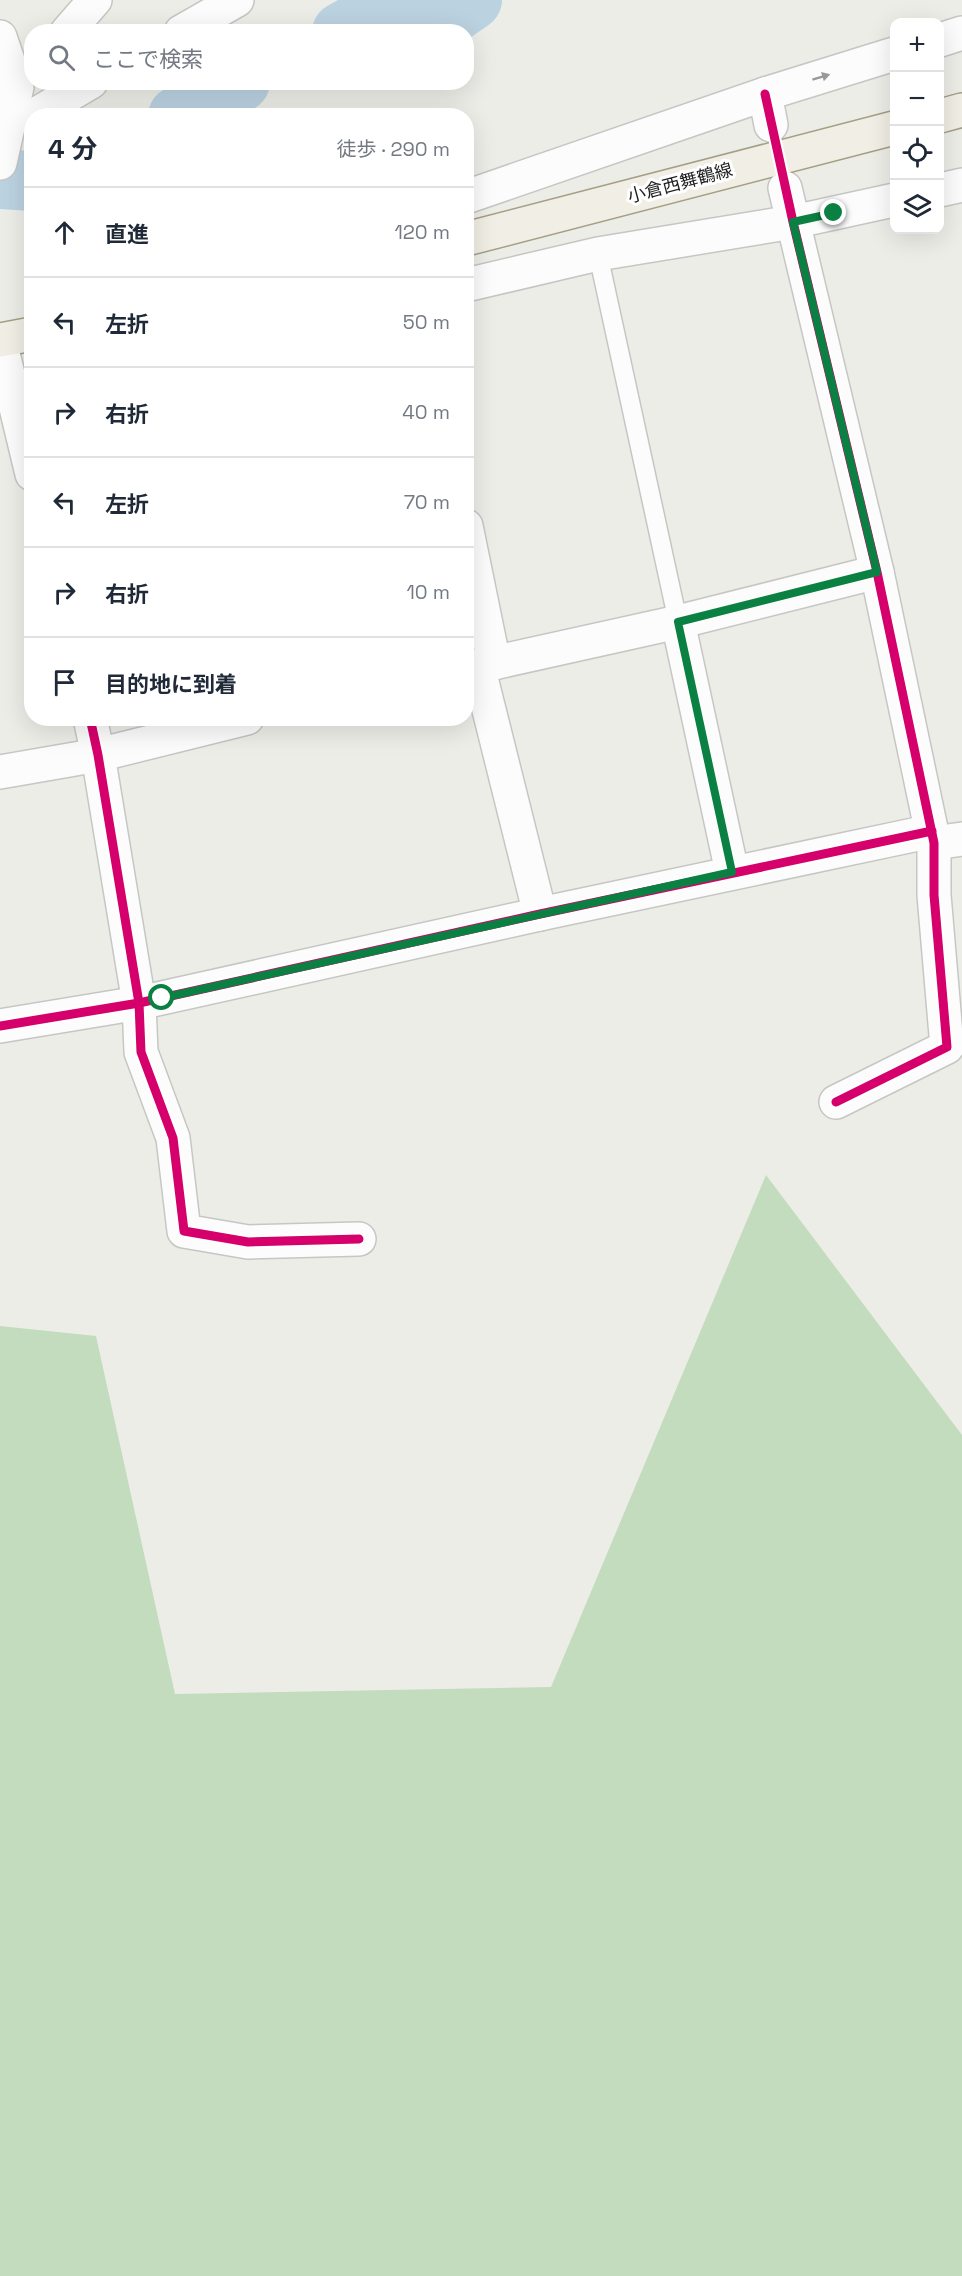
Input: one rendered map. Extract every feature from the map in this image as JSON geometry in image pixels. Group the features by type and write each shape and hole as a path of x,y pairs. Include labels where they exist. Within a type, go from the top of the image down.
{"main road":[{"path":"944,115 962,110"},
{"name":"小倉西舞鶴線","path":"474,237 890,129"},
{"path":"0,340 24,336"}],"street":[{"path":"74,24 95,0"},
{"path":"196,24 237,0"},
{"path":"944,38 962,33"},
{"path":"0,37 24,79 24,120 0,163"},
{"path":"474,194 768,110 890,56"},
{"path":"45,108 77,90"},
{"path":"944,189 962,185"},
{"path":"785,188 943,838 934,896 946,1047 836,1102"},
{"path":"474,283 598,254 793,222 890,201"},
{"path":"0,340 24,440"},
{"path":"480,666 678,622 877,572"},
{"path":"474,606 480,666 540,914"},
{"path":"678,622 732,872"},
{"path":"92,726 140,1003 141,1052 173,1138 184,1231 248,1242 359,1239"},
{"path":"0,772 98,755 215,726"},
{"path":"0,1026 140,1003 732,872 943,838"}],"lane":[{"path":"598,254 678,622"}],"green space":[{"path":"766,1175 962,1435 962,2276 0,2276 0,1326 96,1336 175,1694 551,1687"}],"waterway":[{"path":"396,24 440,22 472,0"},
{"path":"193,108 225,90"},
{"path":"0,179 24,180"}],"cycle path":[{"path":"765,94 793,222 877,572 934,843 934,895 947,1047 836,1102"},
{"path":"92,726 139,1003 141,1052 173,1138 184,1231 248,1242 359,1239"},
{"path":"0,1026 139,1003 540,914 932,831"}],"route":[{"path":"162,998 732,872 678,622 877,572 793,222 834,213"}]}
